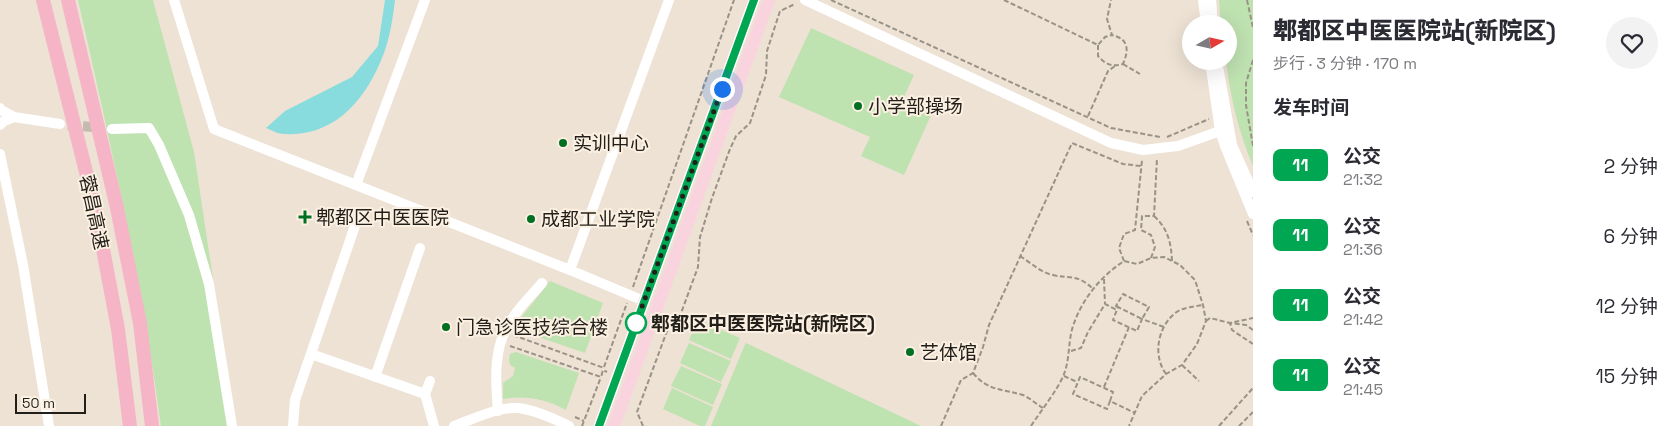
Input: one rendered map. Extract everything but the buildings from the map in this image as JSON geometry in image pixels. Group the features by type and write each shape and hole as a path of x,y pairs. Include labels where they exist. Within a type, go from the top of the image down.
{"highway":[{"name":"蓉昌高速","path":"43,0 96,212 118,329 130,426"},
{"name":"蓉昌高速","path":"68,0 117,208 140,323 152,426"}],"main road":[{"path":"599,426 754,0"},
{"path":"614,426 769,0"}],"street":[{"path":"174,0 214,129 644,301"},
{"path":"356,185 425,0"},
{"path":"570,270 669,0"},
{"path":"1203,0 1205,15"},
{"path":"1211,0 1212,15"},
{"path":"801,2 1111,142 1143,150 1178,146 1220,131"},
{"path":"1211,70 1220,131 1253,214"},
{"path":"1219,70 1232,145 1253,192"},
{"path":"0,108 14,117 35,122 60,124"},
{"path":"0,125 14,117"},
{"path":"112,129 148,128 159,145 189,215 210,284 232,426"},
{"path":"0,154 23,265 49,426"},
{"path":"293,426 292,417 295,400 357,220"},
{"path":"375,377 420,248"},
{"path":"498,410 496,378 497,360 501,343 513,317 542,284"},
{"path":"311,354 425,394"},
{"path":"430,381 425,394 434,426"},
{"path":"454,426 498,410 517,408 534,412 569,426"}],"path":[{"path":"582,426 604,369 734,0"},
{"path":"831,0 1111,128 1164,138 1211,118"},
{"path":"1004,0 1098,45"},
{"path":"1111,0 1107,18 1112,35"},
{"path":"1247,0 1253,28"},
{"path":"643,426 637,412 670,323 680,316 698,267 700,237 712,198 736,136 750,123 766,75 767,50 780,11 801,2"},
{"path":"1115,66 1104,63 1098,56 1098,45 1105,37 1112,35 1120,37 1126,44 1127,53 1123,64"},
{"path":"1253,60 1246,83 1246,105 1253,146"},
{"path":"1088,117 1108,71 1115,66 1123,64 1140,74"},
{"path":"941,426 961,380 973,373 984,347 989,325 1072,143 1123,164 1141,166"},
{"path":"1124,261 1119,248 1124,234 1135,230 1142,158"},
{"path":"1150,158 1157,158 1154,216"},
{"path":"1151,258 1155,247 1152,234 1141,230 1142,216 1154,216 1163,224 1169,234 1172,261"},
{"path":"1020,256 1037,268 1053,275 1073,276 1093,289"},
{"path":"1031,426 1064,376 1070,352 1073,326 1088,294 1112,269 1124,261 1137,264 1151,258 1164,257 1180,265 1195,280 1206,321 1197,344 1182,365 1166,374 1142,396 1129,426"},
{"path":"1070,352 1081,348 1088,332 1105,304 1104,278"},
{"path":"1123,294 1148,307 1142,319 1138,331 1113,320 1118,308 1116,306 1123,294"},
{"path":"1105,304 1164,327"},
{"path":"1166,374 1160,365 1157,345 1164,327 1173,314 1185,308 1203,305"},
{"path":"1206,321 1210,318 1246,325 1253,330"},
{"path":"1230,323 1253,318"},
{"path":"1230,323 1232,330 1253,344"},
{"path":"1104,388 1129,327"},
{"path":"601,377 501,343 489,332 505,332 617,375"},
{"path":"1182,365 1199,381"},
{"path":"973,373 981,382 1005,392 1024,396 1043,408"},
{"path":"1064,376 1077,382"},
{"path":"1080,377 1113,392 1107,409 1073,394 1077,382 1080,377"},
{"path":"1219,426 1253,388"},
{"path":"1110,401 1135,412"},
{"path":"1239,426 1253,412"}],"green space":[{"path":"78,0 153,0 194,152 235,426 161,426 135,266"},
{"path":"1219,0 1253,0 1253,166 1239,128 1227,70 1238,70 1238,15 1220,15"},
{"name":"小学部操场","path":"811,28 914,75 903,99 932,113 904,175 861,156 870,137 779,97"},
{"path":"550,281 603,303 585,353 524,332 519,324 520,319"},
{"path":"698,320 740,338 731,359 689,340"},
{"path":"689,343 731,361 721,382 680,363"},
{"path":"746,343 921,426 711,426"},
{"path":"516,352 579,373 566,410 551,403 535,399 519,397 503,399 503,383 513,376 515,368 510,365 510,354"},
{"path":"681,366 722,384 713,405 671,386"},
{"path":"672,388 713,407 705,426 700,426 663,409"}],"water":[{"path":"385,0 395,0 384,53 369,85 347,112 334,122 319,129 303,133 284,134 266,128 285,111 352,77 378,46"}],"tunnel":[{"path":"68,125 104,128"}],"bus line":[{"name":"11","path":"599,426 754,0"}],"place":[{"name":"小学部操场","path":"858,106"},
{"name":"实训中心","path":"563,143"},
{"name":"郫都区中医医院","path":"305,217"},
{"name":"成都工业学院","path":"531,219"},
{"name":"郫都区中医医院站(新院区)","path":"636,323"},
{"name":"门急诊医技综合楼","path":"446,327"},
{"name":"艺体馆","path":"910,352"}],"route":[{"path":"636,323 722,89"}]}
